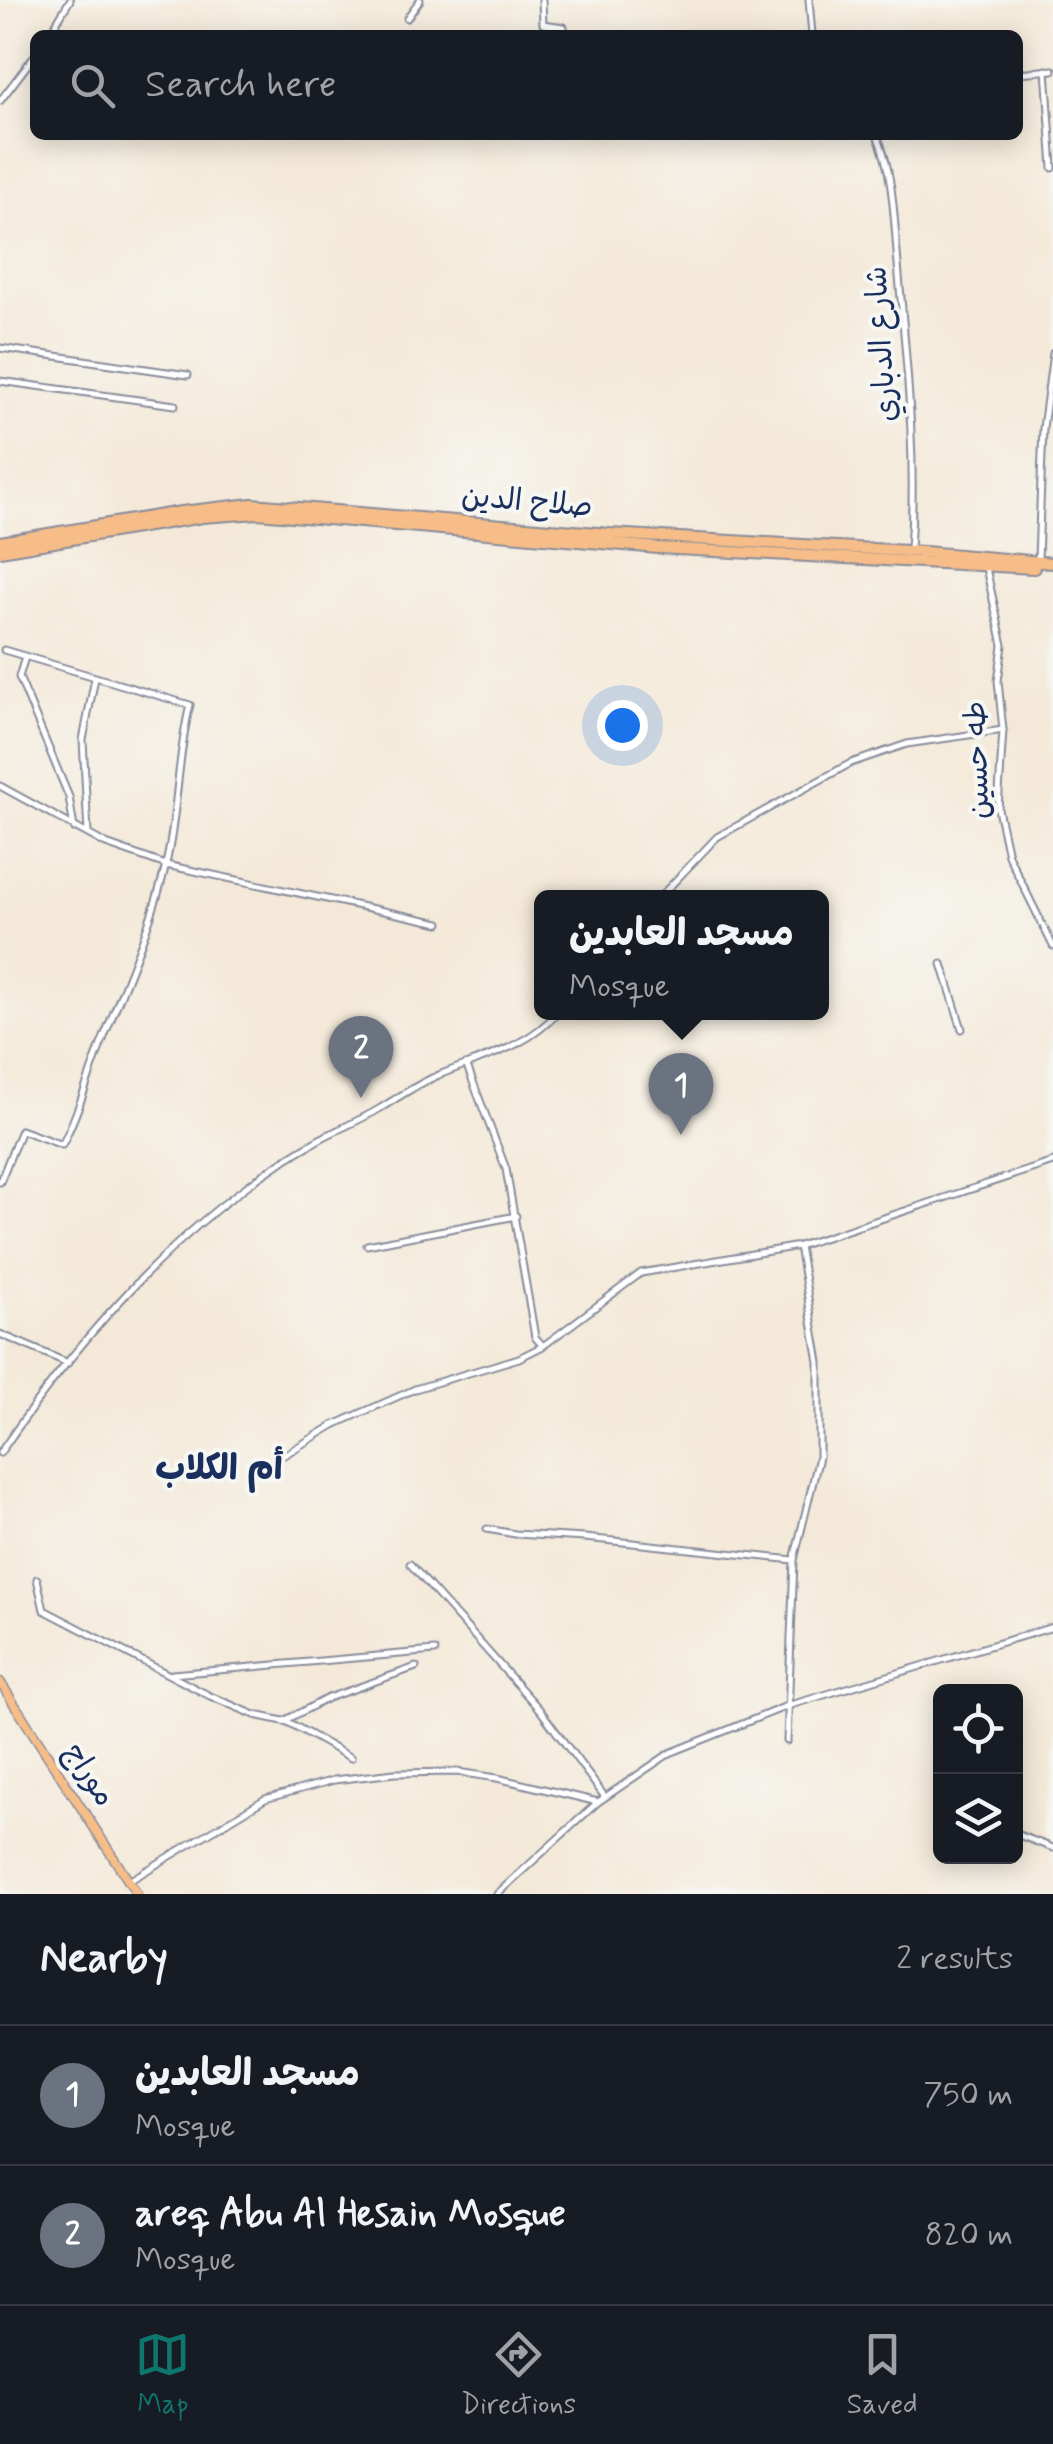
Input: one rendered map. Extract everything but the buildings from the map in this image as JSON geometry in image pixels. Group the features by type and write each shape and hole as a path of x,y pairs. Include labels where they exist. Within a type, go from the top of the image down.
{"highway":[{"name":"صلاح الدين","path":"0,552 34,541 181,512 252,504 986,564 1053,566"},
{"name":"صلاح الدين","path":"0,542 34,541"},
{"name":"صلاح الدين","path":"806,549 910,552 1053,566"}],"main road":[{"name":"موراج","path":"0,1682 137,1894"}],"street":[{"path":"52,30 70,0"},
{"path":"406,18 420,0"},
{"path":"542,0 542,24 564,30"},
{"path":"809,0 812,30"},
{"path":"0,100 30,61"},
{"path":"1023,72 1049,70 1053,168"},
{"name":"شارع الدباري","path":"880,140 887,163 905,328 911,431 910,552"},
{"path":"0,348 188,375"},
{"path":"1038,562 1043,428 1053,354"},
{"path":"0,381 175,405"},
{"name":"طه حسين","path":"986,564 1003,645 998,680 1003,730 998,791 1004,840 1014,870 1053,946"},
{"path":"0,1182 20,1130 62,1145 70,1130 136,962 166,865 177,768 190,704 3,650"},
{"path":"24,657 20,677 69,797 74,828"},
{"path":"88,834 83,740 95,678"},
{"path":"667,890 717,837 851,763 906,744 1003,730"},
{"path":"0,786 74,828 166,865 440,923"},
{"path":"942,964 962,1028"},
{"path":"0,1453 68,1362 178,1242 228,1198 317,1141 410,1090 507,1050 541,1031 551,1020"},
{"path":"467,1066 506,1169 535,1338 543,1346"},
{"path":"259,1470 334,1425 415,1389 519,1358 543,1346 642,1273 799,1246 1053,1162"},
{"path":"367,1245 516,1216"},
{"path":"787,1742 794,1560 819,1457 819,1362 799,1246"},
{"path":"0,1334 68,1362"},
{"path":"487,1529 794,1560"},
{"path":"410,1564 533,1702 605,1798"},
{"path":"37,1580 44,1610 210,1696 255,1715 284,1721 351,1758"},
{"path":"497,1894 598,1802 670,1753 787,1706 1053,1628"},
{"path":"172,1674 435,1651"},
{"path":"284,1721 328,1698 416,1667"},
{"path":"129,1881 271,1796 352,1778 394,1772 457,1772 598,1802"},
{"path":"1023,1837 1053,1848"}],"place":[{"name":"areq Abu Al Hesain Mosque","path":"361,1098"},
{"name":"مسجد العابدين","path":"681,1135"}],"district":[{"name":"أم الكلاب","path":"219,1469"}]}
